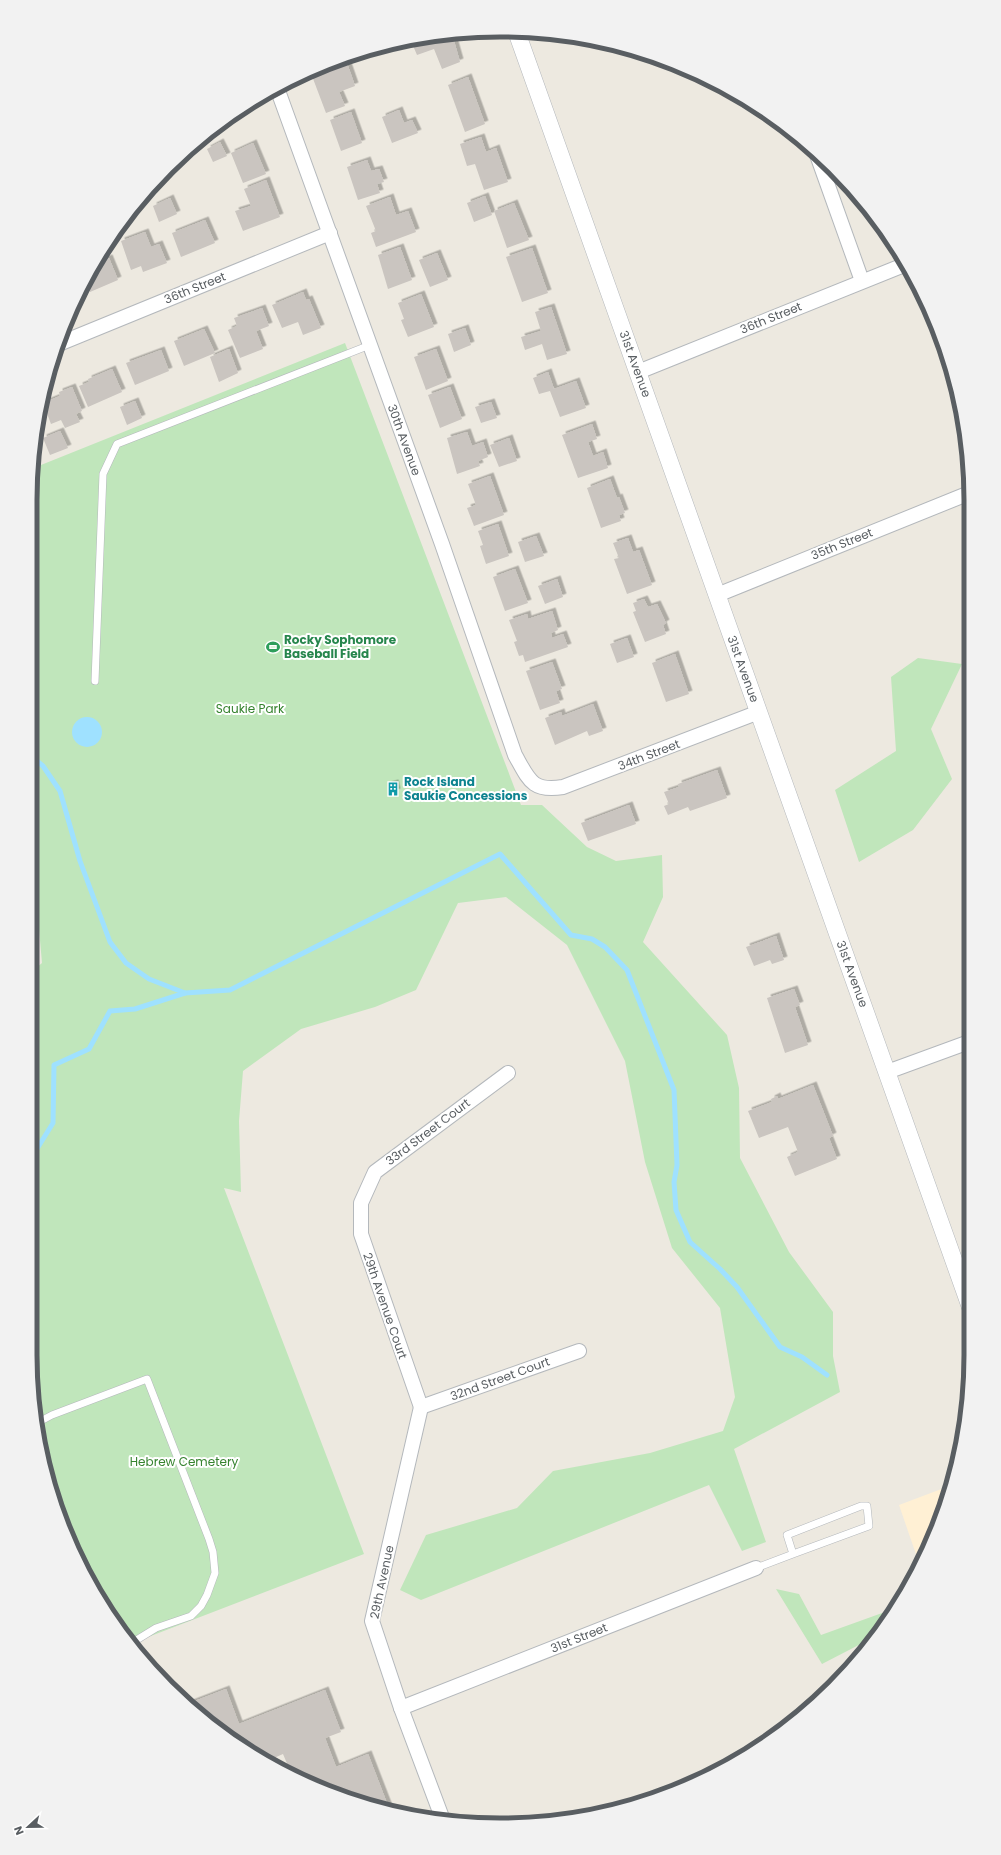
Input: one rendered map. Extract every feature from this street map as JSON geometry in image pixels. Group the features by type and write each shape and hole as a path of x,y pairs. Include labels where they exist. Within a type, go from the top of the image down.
{"street":[{"name":"31st Avenue","path":"521,38 638,372 964,1289"},
{"name":"30th Avenue","path":"279,94 442,544 514,756 538,787"},
{"path":"821,166 862,281"},
{"name":"36th Street","path":"66,341 330,233"},
{"name":"36th Street","path":"638,372 900,266"},
{"name":"35th Street","path":"717,595 964,495"},
{"name":"34th Street","path":"538,787 548,789 563,787 759,712"},
{"path":"887,1072 964,1044"},
{"name":"33rd Street Court","path":"361,1203 374,1172 508,1073"},
{"name":"29th Avenue Court","path":"361,1203 360,1234 421,1407"},
{"name":"32nd Street Court","path":"421,1407 579,1351"},
{"name":"29th Avenue","path":"421,1407 372,1621 401,1708 441,1814"},
{"name":"31st Street","path":"401,1708 756,1568"}],"lane":[{"path":"95,681 103,474 117,444 370,345"},
{"path":"42,1420 52,1415 147,1378 210,1539 215,1573 204,1601 191,1616 165,1624 136,1641"},
{"path":"756,1568 869,1526 867,1506 860,1506 787,1535 793,1554"}],"shaded area":[{"path":"944,1488 929,1532 917,1558 899,1505"}],"green space":[{"path":"345,343 521,805 542,805 587,847 616,861 662,855 663,897 643,942 727,1035 739,1088 740,1158 789,1252 833,1312 833,1356 840,1392 734,1449 766,1542 742,1551 709,1485 421,1600 400,1590 426,1535 517,1508 553,1471 650,1453 723,1431 735,1397 720,1308 672,1248 645,1162 625,1061 567,945 506,897 458,903 416,990 375,1007 301,1029 243,1071 239,1121 241,1192 224,1188 364,1554 137,1641 115,1612 85,1560 72,1532 62,1503 46,1445 38,1385 37,967 42,963 37,906 37,500 38,466"},
{"path":"918,658 962,664 931,729 952,779 913,830 859,862 835,790 896,751 891,677"},
{"path":"776,1589 799,1594 821,1635 886,1611 863,1643 822,1664"}],"water":[{"path":"87,717 98,721 102,732 98,743 87,747 76,743 72,732 76,721"}],"building":[{"path":"454,40 460,62 442,69 434,49 417,55 413,46"},
{"path":"347,64 355,86 339,92 345,106 326,113 312,77"},
{"path":"468,77 485,124 465,132 448,85"},
{"path":"399,110 404,123 412,120 418,133 392,143 382,117"},
{"path":"351,112 362,143 341,151 330,120"},
{"path":"481,137 486,152 496,148 508,182 484,190 475,164 467,166 460,144"},
{"path":"220,142 227,156 213,162 207,149"},
{"path":"253,143 266,174 243,183 231,153"},
{"path":"367,160 371,171 379,169 384,182 377,184 380,193 358,200 347,167"},
{"path":"266,180 280,217 243,231 235,211 251,206 244,189"},
{"path":"485,196 492,215 474,222 467,203"},
{"path":"390,197 396,215 408,211 416,232 376,247 371,233 376,231 366,206"},
{"path":"170,198 177,214 159,222 153,206"},
{"path":"514,203 529,240 507,248 494,211"},
{"path":"205,220 215,243 181,257 172,233"},
{"path":"145,232 151,247 159,244 167,263 143,272 141,266 131,270 121,241"},
{"path":"400,247 412,280 388,289 378,255"},
{"path":"532,248 548,293 522,302 506,257"},
{"path":"437,253 448,280 430,287 419,260"},
{"path":"106,258 109,258 118,280 90,292 89,288 99,269"},
{"path":"303,292 306,300 309,299 321,328 303,335 298,322 282,328 272,305"},
{"path":"421,294 434,327 408,337 401,320 404,319 398,303"},
{"path":"551,307 567,354 547,360 542,344 525,350 521,337 541,331 535,312"},
{"path":"262,308 269,326 256,331 263,349 240,358 228,330 237,326 234,318"},
{"path":"465,328 471,345 454,352 448,334"},
{"path":"204,329 215,353 184,366 174,341"},
{"path":"229,349 238,373 219,382 210,357"},
{"path":"436,349 448,381 426,390 414,357"},
{"path":"161,350 169,371 135,385 126,363"},
{"path":"112,369 122,392 88,407 79,386 89,382 88,379"},
{"path":"548,372 554,389 576,381 586,408 560,417 550,391 539,394 533,378"},
{"path":"72,387 82,411 76,414 80,422 65,428 61,420 51,424 46,411 48,401 60,396 59,392"},
{"path":"450,387 462,419 440,428 428,395"},
{"path":"135,401 142,418 127,425 120,407"},
{"path":"491,402 497,418 481,423 475,407"},
{"path":"592,424 597,439 588,442 593,456 603,452 608,468 578,478 562,435"},
{"path":"60,431 68,448 50,455 43,438"},
{"path":"467,432 472,446 483,442 488,457 478,461 480,466 457,474 447,438"},
{"path":"509,438 517,461 499,467 490,445"},
{"path":"490,476 504,515 474,526 467,508 476,505 468,484"},
{"path":"610,479 617,498 619,497 625,513 619,515 621,521 601,528 587,488"},
{"path":"498,524 509,556 486,564 480,546 483,545 478,531"},
{"path":"536,536 544,556 525,562 518,542"},
{"path":"628,538 633,552 639,550 652,585 627,594 614,559 619,558 613,543"},
{"path":"515,569 528,603 505,611 493,577"},
{"path":"557,579 563,597 545,604 538,586"},
{"path":"644,599 648,607 657,604 666,623 663,625 666,634 645,642 633,612 636,611 633,603"},
{"path":"552,611 558,630 551,633 552,638 563,634 568,647 525,662 523,655 519,656 514,642 517,641 509,620 527,614 528,619"},
{"path":"627,638 634,657 617,663 610,644"},
{"path":"675,654 689,694 666,702 652,663"},
{"path":"552,662 562,689 556,691 560,703 540,710 526,671"},
{"path":"593,704 603,731 589,736 587,731 555,745 545,718 561,712 562,716"},
{"path":"717,770 727,798 690,811 688,807 668,815 664,806 669,804 664,792 679,787 678,784"},
{"name":"Rock Island Saukie Concessions","path":"395,783 397,792 391,794 388,785"},
{"path":"629,805 636,824 588,841 581,823"},
{"path":"776,936 784,960 772,964 770,960 754,966 746,947"},
{"path":"794,989 800,1005 795,1007 808,1045 785,1053 767,998"},
{"path":"813,1085 833,1136 829,1138 837,1159 795,1176 787,1157 798,1152 788,1127 759,1138 748,1111 772,1102 771,1099 777,1096 778,1099"},
{"path":"226,1689 239,1724 325,1690 341,1732 325,1738 336,1767 368,1754 387,1803 323,1783 295,1770 288,1766 283,1754 273,1758 269,1756 218,1722 193,1702"}],"waterway":[{"path":"37,761 43,766 60,791 80,861 110,942 126,963 149,979 185,993 230,990 500,854 571,935 592,939 605,947 627,970 674,1090 677,1165 674,1182 676,1210 690,1242 720,1269 737,1287 780,1347 802,1357 827,1375"},
{"path":"37,1149 53,1123 54,1065 89,1049 110,1011 135,1009 185,993"}],"place":[{"name":"Rocky Sophomore Baseball Field","path":"273,647"},
{"name":"Rock Island Saukie Concessions","path":"393,789"}],"park label":[{"name":"Saukie Park","path":"250,709"},
{"name":"Hebrew Cemetery","path":"184,1462"}]}
